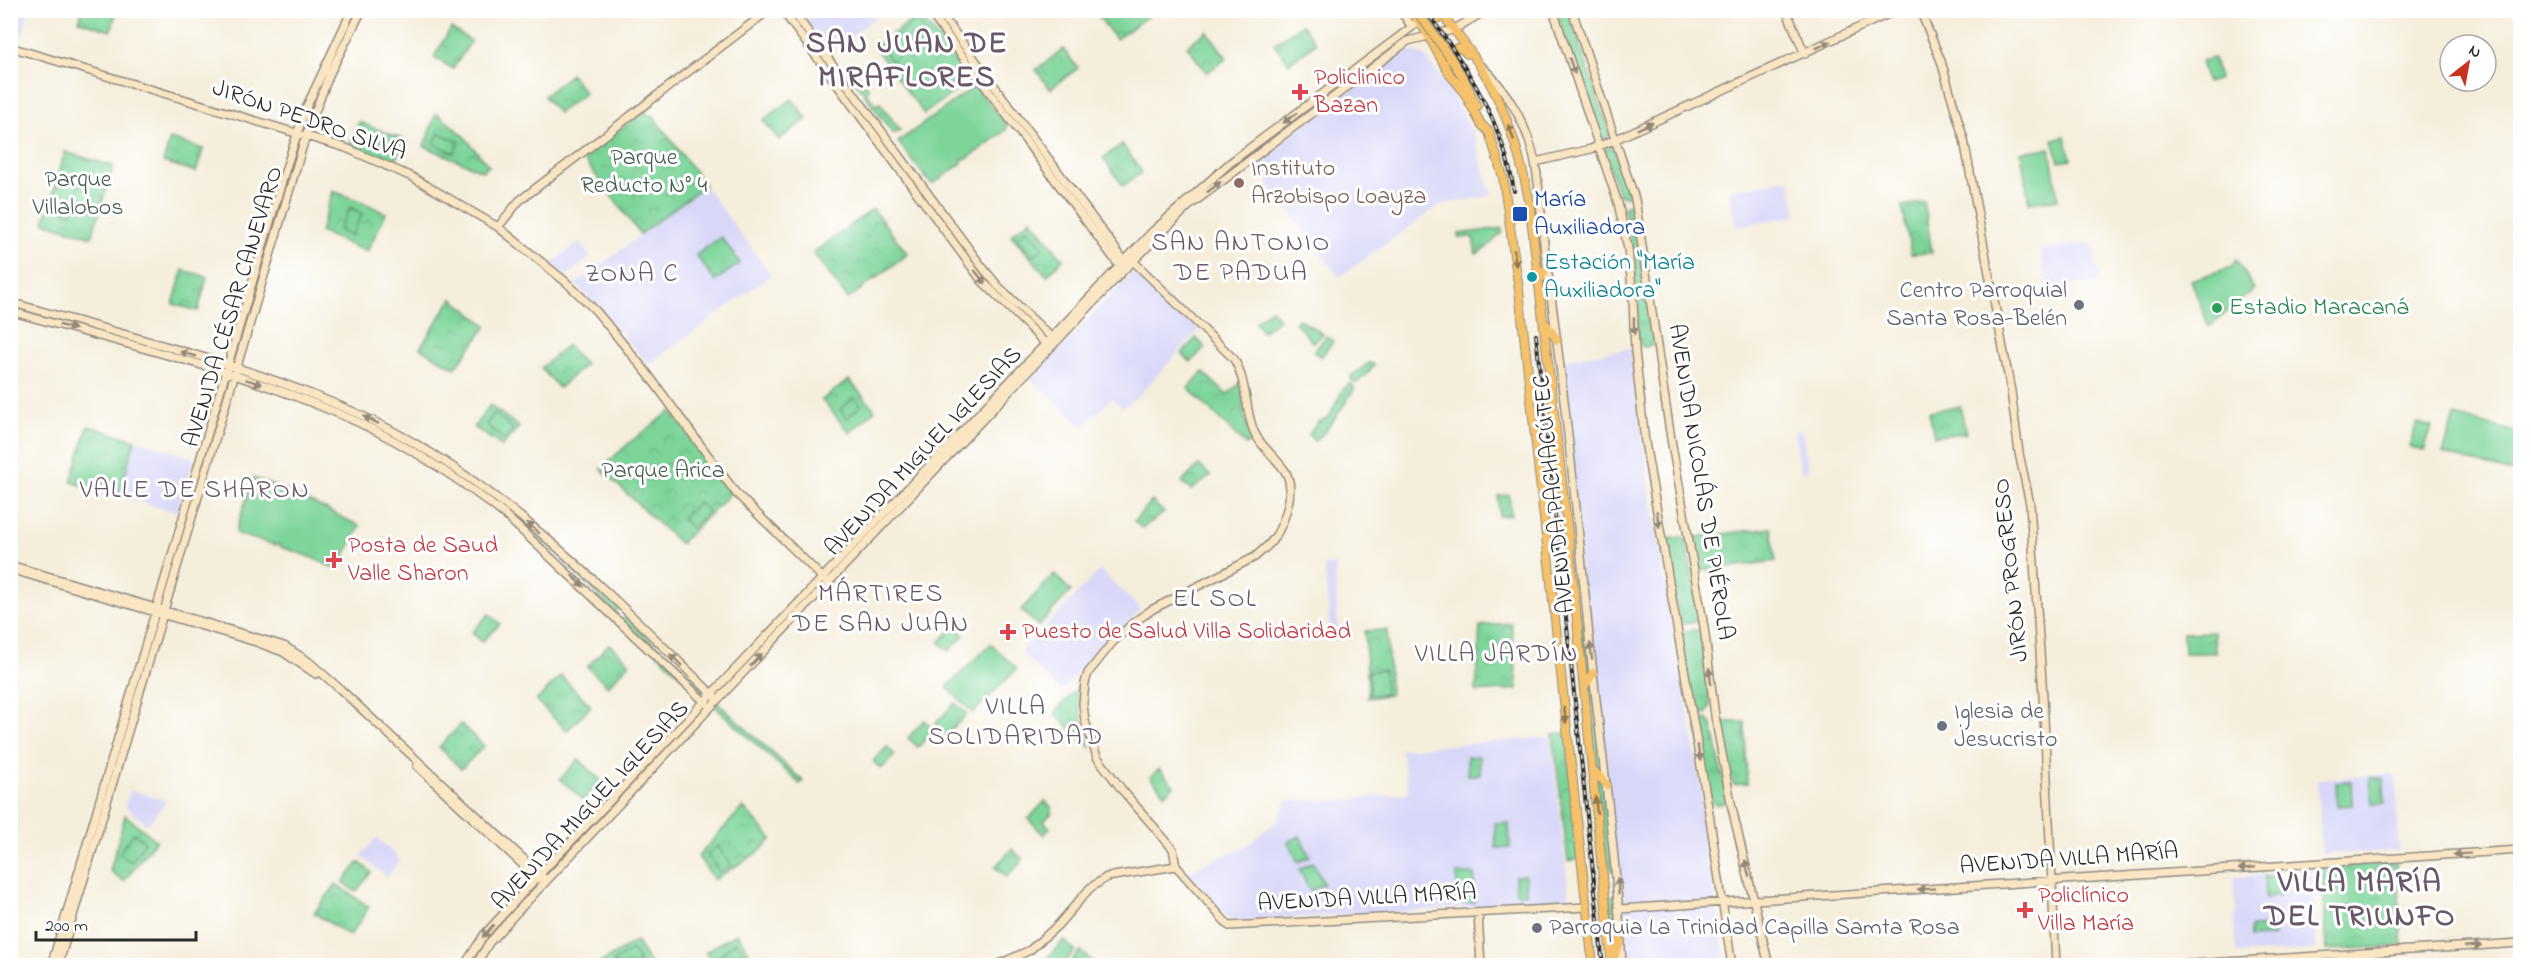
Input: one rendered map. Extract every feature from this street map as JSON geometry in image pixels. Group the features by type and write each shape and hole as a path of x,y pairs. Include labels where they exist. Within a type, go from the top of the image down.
{"main road":[{"path":"1411,10 1419,17 1446,60"},
{"name":"AVENIDA PACHACÚTEC","path":"1439,10 1478,63 1502,106 1512,132 1527,188 1545,321 1612,963"},
{"path":"1419,17 1432,11 1446,27 1452,28"},
{"path":"1419,17 1428,35 1446,60"},
{"path":"1446,60 1458,48 1478,63"},
{"name":"AVENIDA PACHACÚTEC","path":"1446,60 1464,79 1489,132 1503,177 1507,200 1519,290 1593,966"},
{"path":"1540,280 1547,266"},
{"path":"1545,321 1557,340"},
{"path":"1584,687 1593,673"},
{"path":"1593,770 1607,785"},
{"path":"1612,963 1621,941"}],"street":[{"name":"AVENIDA CÉSAR CANEVARO","path":"58,966 230,371 302,134 323,70 352,10"},
{"name":"AVENIDA CÉSAR CANEVARO","path":"302,134 362,10"},
{"path":"498,227 519,201 769,10"},
{"path":"782,10 982,281 1050,342"},
{"path":"792,10 983,268 1050,342"},
{"path":"928,10 1125,263 1234,359 1241,371 1252,428 1288,478 1288,503 1280,528 1271,542 1255,557 1148,612 1112,643 1088,673 1083,704 1088,731 1097,757 1173,849 1176,866 1107,877 1090,888 1058,925 1030,950 995,966"},
{"path":"938,10 1125,263"},
{"path":"1400,10 1419,17"},
{"name":"AVENIDA MIGUEL IGLESIAS","path":"1125,263 1189,206 1408,41 1452,28 1487,10"},
{"name":"AVENIDA NICOLÁS DE PIÉROLA","path":"1553,10 1618,202 1628,249 1634,299 1635,351 1645,442 1709,813 1732,966"},
{"name":"AVENIDA NICOLÁS DE PIÉROLA","path":"1572,10 1635,199 1671,439 1704,627 1715,716 1732,808 1769,966"},
{"path":"1786,10 1805,54"},
{"path":"1535,162 1591,149 1614,140 1897,10"},
{"name":"JIRÓN PROGRESO","path":"1920,10 1941,61 1964,140 2030,504 2042,663 2056,966"},
{"name":"AVENIDA MIGUEL IGLESIAS","path":"464,966 484,935 538,876 825,580 1125,263 1203,185 1379,51 1419,17"},
{"name":"JIRÓN PEDRO SILVA","path":"10,47 346,148 412,177 498,227 566,282 596,310 653,381 736,493 825,580"},
{"path":"1379,51 1384,52 1385,58"},
{"name":"AVENIDA PACHACÚTEC","path":"1478,63 1495,80 1511,103 1524,129 1535,162 1571,451 1620,909 1622,966"},
{"path":"1320,96 1326,104"},
{"path":"10,302 327,400 374,422 455,468 509,508 564,554 718,700"},
{"path":"10,311 230,371 337,413 409,449 473,490 537,543 711,708"},
{"path":"10,565 160,611"},
{"path":"10,570 276,642 308,661 377,722 538,876 547,881"},
{"name":"AVENIDA MIGUEL IGLESIAS","path":"475,966 489,943 711,708 825,580"},
{"name":"AVENIDA CÉSAR CANEVARO","path":"51,966 160,611"},
{"name":"AVENIDA VILLA MARÍA","path":"1620,909 2520,850"},
{"name":"AVENIDA VILLA MARÍA","path":"1176,866 1229,926 1587,907"},
{"path":"1478,913 1481,966"},
{"path":"2163,966 2520,943"}],"shaded area":[{"path":"10,11 29,11 19,46 11,44"},
{"path":"798,11 884,11 829,53"},
{"path":"1412,51 1424,56 1451,91 1473,133 1490,196 1440,205 1341,276 1337,275 1255,165 1256,160 1400,54"},
{"path":"1786,179 1790,181 1797,215 1736,227 1729,191"},
{"path":"705,186 771,275 648,365 624,336 625,332 619,331 576,284"},
{"path":"579,242 591,257 566,276 551,264"},
{"path":"2092,243 2099,278 2097,282 2048,289 2047,275 2044,273 2040,250"},
{"path":"1136,269 1199,330 1138,396 1122,408 1112,398 1083,427 1031,378"},
{"path":"1631,348 1651,499 1703,799 1725,965 1624,965 1557,361"},
{"path":"1802,430 1809,471 1801,472 1794,431"},
{"path":"135,440 194,458 178,513 119,496"},
{"path":"1335,564 1338,628 1330,628 1324,565"},
{"path":"1100,570 1139,607 1139,611 1062,690 1059,690 1022,651"},
{"path":"1551,737 1570,902 1230,921 1186,872 1246,846 1277,821 1287,800 1334,801 1409,793 1400,749"},
{"path":"2393,774 2396,777 2399,849 2397,851 2322,854 2317,782 2321,779"},
{"path":"130,790 167,801 147,825 125,806"},
{"path":"377,837 400,860 387,877 361,856"},
{"path":"2311,872 2316,950 2236,954 2233,877"}],"green space":[{"path":"82,11 117,11 111,31 79,21"},
{"path":"1094,11 1155,11 1116,39"},
{"path":"1556,11 1568,11 1609,130 1610,134 1607,138 1604,139 1598,134"},
{"path":"920,14 969,81 924,114 874,47"},
{"path":"917,20 927,34 891,61 881,47"},
{"path":"1302,24 1316,43 1289,63 1274,44"},
{"path":"451,28 471,41 453,69 434,57"},
{"path":"1207,31 1227,58 1207,73 1187,46"},
{"path":"1063,49 1078,68 1050,89 1036,70"},
{"path":"2214,58 2219,79 2207,83 2201,61"},
{"path":"850,64 869,89 866,92 876,105 880,103 900,130 893,134 845,68"},
{"path":"571,74 585,93 558,113 544,96"},
{"path":"975,86 1007,125 1006,130 968,158 962,159 962,163 934,183 930,183 898,142"},
{"path":"792,99 807,119 779,140 763,120"},
{"name":"Parque Reducto N° 4","path":"645,111 647,115 652,115 705,185 640,234 582,157 586,154 589,157 593,149"},
{"path":"438,114 463,135 489,166 482,171 424,146 435,116"},
{"path":"359,122 404,140 394,165 349,146"},
{"path":"439,133 459,142 454,153 434,144"},
{"path":"2065,136 2071,159 2059,162 2053,139"},
{"path":"170,139 203,149 196,172 163,162"},
{"path":"1122,144 1142,172 1123,186 1103,158"},
{"path":"1609,146 1614,149 1629,190 1628,196 1619,195 1604,151"},
{"path":"2050,148 2058,199 2029,203 2021,152"},
{"name":"Parque Villalobos","path":"65,152 113,166 92,237 44,222"},
{"path":"60,176 80,182 71,213 50,207"},
{"path":"333,191 386,213 367,252 320,232"},
{"path":"1924,202 1932,253 1911,254 1902,206"},
{"path":"1626,205 1631,205 1633,209 1646,288 1643,293 1636,290 1632,248 1624,209"},
{"path":"350,208 362,214 351,236 339,230"},
{"path":"873,209 908,254 848,299 813,253"},
{"path":"1031,219 1063,259 1047,276 1011,235"},
{"path":"1502,228 1502,233 1476,254 1473,237 1459,238 1459,234"},
{"path":"1027,229 1043,247 1033,256 1017,238"},
{"path":"721,237 740,263 715,281 696,255"},
{"name":"Estadio Maracaná","path":"2236,259 2254,289 2209,327 2191,280 2232,267"},
{"path":"183,270 207,277 198,311 173,304"},
{"path":"452,298 487,326 455,368 420,348"},
{"path":"1642,299 1648,301 1654,340 1652,346 1642,347 1638,339 1637,303"},
{"path":"1271,309 1279,319 1262,332 1255,322"},
{"path":"1299,319 1323,334 1313,343 1295,322"},
{"path":"1326,336 1333,341 1321,357 1314,352"},
{"path":"1196,338 1205,347 1191,362 1182,354"},
{"path":"567,345 585,365 559,388 541,368"},
{"path":"1369,363 1374,366 1357,383 1352,381 1351,376"},
{"path":"1203,372 1227,395 1241,382 1244,414 1252,439 1246,445 1188,388"},
{"path":"849,380 875,410 850,433 822,400"},
{"path":"1350,383 1354,386 1354,390 1326,431 1314,441 1309,434 1318,422 1329,417 1342,391"},
{"path":"854,397 861,405 847,418 840,410"},
{"path":"490,405 519,427 502,446 474,427"},
{"path":"1960,406 1966,433 1934,436 1929,411"},
{"name":"Parque Arica","path":"671,411 731,493 680,544 601,469 630,442"},
{"path":"495,413 513,429 504,440 486,424"},
{"path":"2454,416 2520,433 2520,474 2443,454"},
{"path":"2417,423 2432,427 2424,451 2409,447"},
{"path":"88,426 135,440 119,496 71,482"},
{"path":"1199,465 1211,476 1191,490 1182,482"},
{"path":"253,478 290,492 360,526 340,565 334,568 281,547 279,544 275,545 237,534"},
{"path":"1509,495 1511,515 1499,516 1498,496"},
{"path":"1152,501 1164,513 1142,528 1134,521"},
{"path":"698,502 708,511 692,528 682,519"},
{"path":"513,513 619,609 615,613 560,559 510,517"},
{"path":"1771,528 1776,561 1701,571 1696,537"},
{"path":"1685,538 1687,543 1700,618 1695,622 1684,624 1679,620 1666,543 1669,539"},
{"path":"1054,574 1071,591 1038,626 1021,610"},
{"path":"489,614 500,624 482,642 472,632"},
{"path":"625,616 708,693 704,697 622,620"},
{"path":"1511,623 1518,689 1476,692 1480,626"},
{"path":"1579,623 1585,623 1614,871 1611,870 1603,842"},
{"path":"955,626 964,635 949,651 939,642"},
{"path":"1387,630 1390,695 1368,698 1365,631"},
{"path":"1697,630 1703,635 1710,707 1703,715 1696,713 1682,636 1686,631"},
{"path":"2214,632 2215,653 2184,653 2183,633"},
{"path":"609,644 630,663 608,686 587,667"},
{"path":"991,644 1017,669 973,713 947,687"},
{"path":"1384,670 1385,694 1370,695 1369,671"},
{"path":"561,676 591,706 567,731 536,701"},
{"path":"1083,681 1079,707 1090,747 1056,715 1056,711"},
{"path":"718,703 803,781 800,784 715,707"},
{"path":"955,703 967,714 946,735 935,724"},
{"path":"1707,719 1712,724 1727,796 1724,803 1717,805 1711,801 1697,728 1700,721"},
{"path":"924,720 934,730 918,747 908,738"},
{"path":"1720,722 1745,722 1747,784 1733,785"},
{"path":"461,724 484,746 461,769 439,747"},
{"path":"1566,733 1579,859 1568,861 1553,734"},
{"path":"887,747 895,755 881,769 873,761"},
{"path":"1479,756 1480,775 1468,775 1467,757"},
{"path":"579,759 601,781 583,800 560,779"},
{"path":"1159,769 1174,786 1165,794 1150,777"},
{"path":"2370,778 2383,778 2385,803 2372,804"},
{"path":"2351,781 2352,805 2337,806 2336,782"},
{"path":"1045,801 1052,808 1052,813 1044,821 1050,828 1044,835 1028,819"},
{"path":"743,807 772,839 760,851 714,880 698,856"},
{"path":"125,815 156,840 124,881 110,871"},
{"path":"1495,823 1509,823 1510,848 1496,848"},
{"path":"134,833 145,842 131,862 119,853"},
{"path":"1300,836 1310,857 1298,862 1288,842"},
{"path":"718,846 731,865 720,873 707,854"},
{"path":"1012,849 1023,860 1007,877 995,867"},
{"path":"359,862 371,872 356,892 343,882"},
{"path":"1313,862 1324,884 1310,891 1299,869"},
{"path":"2397,863 2402,946 2327,950 2322,867"},
{"path":"1457,874 1474,874 1475,903 1458,903"},
{"path":"1525,875 1526,893 1516,893 1515,876"},
{"path":"2277,875 2279,897 2265,898 2264,876"},
{"path":"336,884 369,907 350,936 314,913"},
{"path":"1610,896 1616,896 1619,965 1614,965"},
{"path":"2273,926 2274,936 2250,938 2250,927"},
{"path":"737,933 757,965 714,965 705,952"},
{"path":"1064,940 1075,951 1062,965 1054,965 1047,958"},
{"path":"636,941 651,965 595,966"},
{"path":"735,942 745,953 731,965 724,965 717,959"},
{"path":"632,950 640,962 635,965 615,965 613,962"},
{"path":"1081,951 1096,965 1067,965"}],"railway":[{"path":"1425,10 1455,52 1481,95 1501,141 1514,191"},
{"path":"1536,335 1603,966"}],"place":[{"name":"Policlinico Bazan","path":"1300,92"},
{"name":"Instituto Arzobispo Loayza","path":"1239,183"},
{"name":"María Auxiliadora","path":"1520,214"},
{"name":"Estación \"María Auxiliadora\"","path":"1532,277"},
{"name":"Centro Parroquial Santa Rosa-Belén","path":"2079,305"},
{"name":"Estadio Maracaná","path":"2217,308"},
{"name":"Posta de Saud Valle Sharon","path":"334,560"},
{"name":"Puesto de Salud Villa Solidaridad","path":"1008,632"},
{"name":"Iglesia de Jesucristo","path":"1942,726"},
{"name":"Policlínico Villa María","path":"2025,910"},
{"name":"Parroquia La Trinidad Capilla Samta Rosa","path":"1537,928"}],"district":[{"name":"SAN JUAN DE MIRAFLORES","path":"907,62"},
{"name":"SAN ANTONIO DE PADUA","path":"1241,259"},
{"name":"ZONA C","path":"632,275"},
{"name":"VALLE DE SHARON","path":"195,491"},
{"name":"EL SOL","path":"1215,600"},
{"name":"MÁRTIRES DE SAN JUAN","path":"881,610"},
{"name":"VILLA JARDÍN","path":"1497,655"},
{"name":"VILLA SOLIDARIDAD","path":"1016,723"},
{"name":"VILLA MARÍA DEL TRIUNFO","path":"2360,901"}]}
